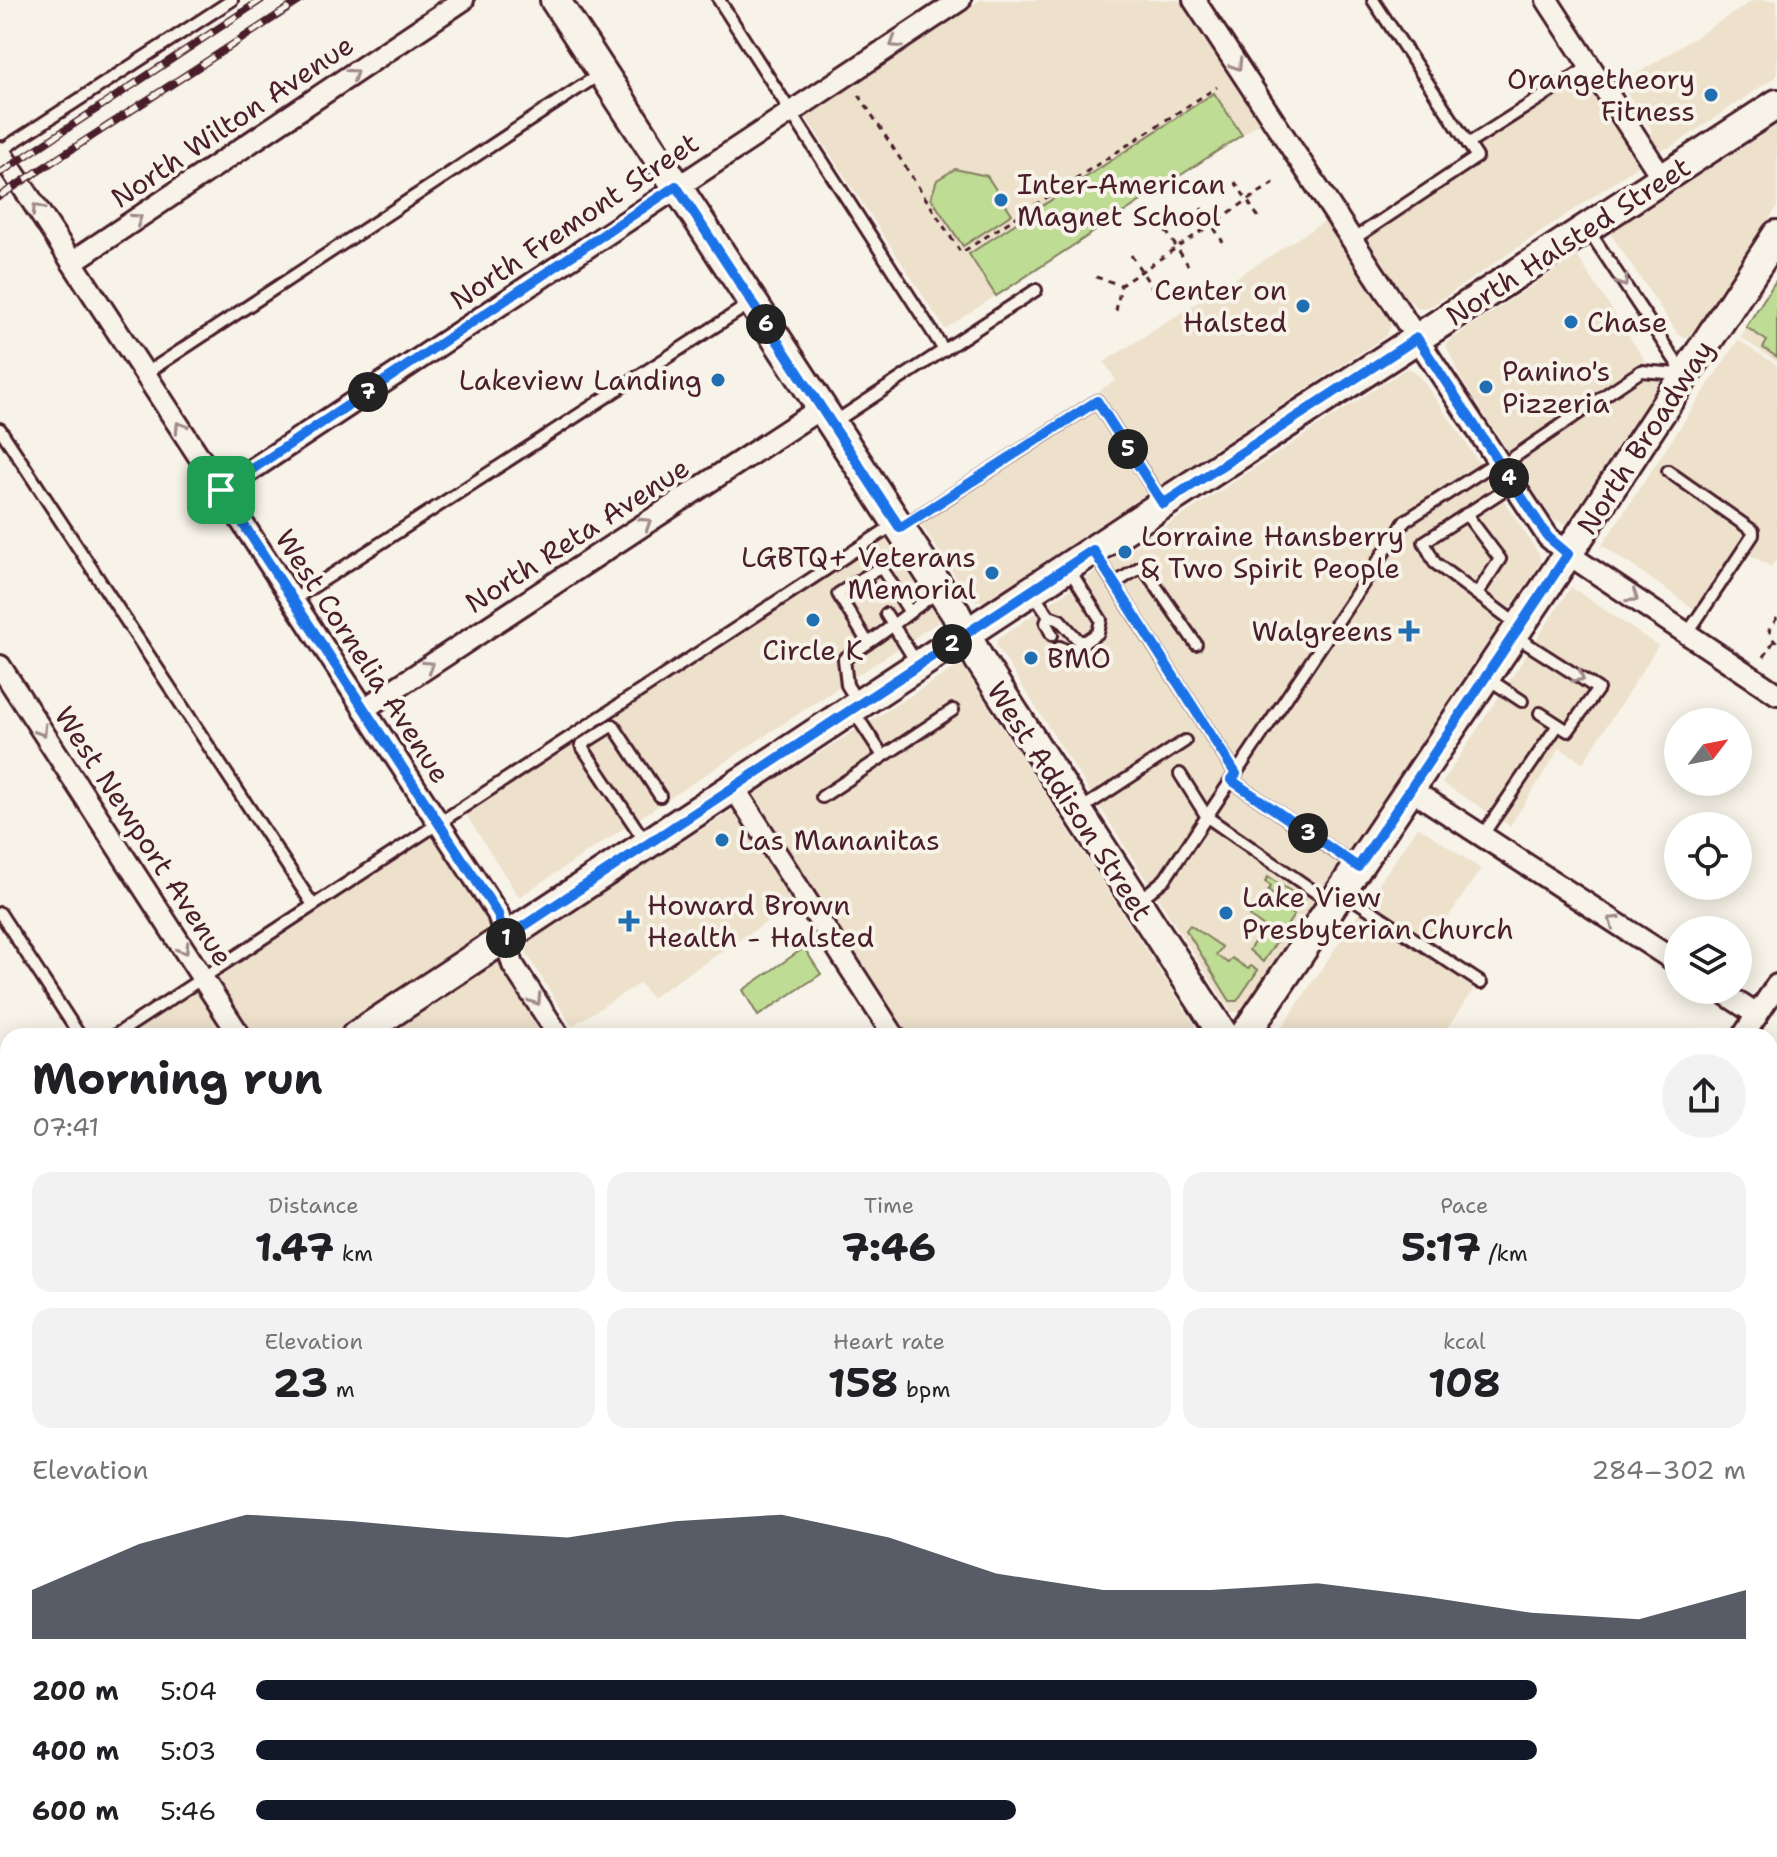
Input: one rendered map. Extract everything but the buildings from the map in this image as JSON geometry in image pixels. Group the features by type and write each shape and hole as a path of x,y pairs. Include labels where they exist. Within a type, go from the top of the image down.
{"main road":[{"name":"West Addison Street","path":"555,0 941,590 979,659 1219,1028"},
{"name":"North Halsted Street","path":"368,1028 1777,104"},
{"name":"North Broadway","path":"1249,1028 1568,554 1777,235"}],"street":[{"name":"North Wilton Avenue","path":"72,262 463,0"},
{"name":"North Fremont Street","path":"221,490 960,0"},
{"path":"1194,0 1548,537 1568,554 1777,694"},
{"path":"1547,0 1663,179"},
{"name":"West Cornelia Avenue","path":"0,152 498,914 513,965 554,1028"},
{"name":"North Reta Avenue","path":"364,709 827,416"},
{"name":"West Newport Avenue","path":"0,666 235,1028"},
{"path":"734,788 889,1028"},
{"path":"1410,789 1664,954"},
{"path":"1748,1028 1777,985"},
{"path":"1740,1004 1757,1015"}],"lane":[{"path":"0,152 232,0"},
{"path":"719,0 944,350"},
{"path":"1352,240 1477,157 1373,0"},
{"path":"1468,144 1590,66"},
{"path":"145,374 602,72"},
{"path":"1588,229 1685,375"},
{"path":"827,416 944,350 1036,290"},
{"path":"293,600 752,302"},
{"path":"1136,904 1165,879 1405,521 1641,371 1685,375"},
{"path":"126,1028 438,823 903,533 1097,401 1163,504"},
{"path":"0,429 313,905"},
{"path":"1668,471 1753,531 1687,634"},
{"path":"1513,484 1424,542 1435,563 1477,594 1516,631 1598,689 1568,731 1540,713"},
{"path":"1466,514 1500,559 1477,594"},
{"path":"868,643 838,594 881,567 903,533"},
{"path":"1093,550 1234,777 1358,867"},
{"path":"1114,584 1142,566 1196,644"},
{"path":"881,567 909,611"},
{"path":"1060,647 1069,652 1086,641 1100,630 1101,620 1068,567"},
{"path":"863,578 872,592"},
{"path":"883,756 856,708 847,685 844,659 941,590"},
{"path":"1032,591 1049,616 1060,620 1079,641 1086,641"},
{"path":"886,614 919,666"},
{"path":"1049,616 1046,623 1052,635"},
{"path":"1485,677 1522,701"},
{"path":"822,797 953,710"},
{"path":"647,845 581,745 613,725 660,796"},
{"path":"1482,836 1558,725"},
{"path":"1076,812 1185,741"},
{"path":"1180,774 1207,817 1481,983"},
{"path":"0,913 75,1028"}],"path":[{"path":"859,95 961,253 1217,87"},
{"path":"1116,311 1121,285 1278,180"},
{"path":"1235,182 1261,221"},
{"path":"1201,208 1223,242"},
{"path":"1166,231 1188,265"},
{"path":"1131,255 1153,289"},
{"path":"1096,277 1121,285"},
{"path":"1764,657 1775,641 1769,630 1777,618"}],"shaded area":[{"name":"Inter-American Magnet School","path":"980,0 1179,0 1260,123 945,329 804,114"},
{"path":"1754,0 1777,0 1777,76 1673,146 1662,150 1651,140 1651,129 1621,84"},
{"path":"1585,75 1639,158 1638,166 1433,305 1419,309 1405,297 1361,230 1482,150 1478,145"},
{"path":"1777,125 1777,207 1692,335 1684,338 1678,334 1610,233"},
{"path":"1325,221 1390,317 1391,326 1386,336 984,601 969,597 913,512 1116,380 1104,362"},
{"path":"1577,256 1653,373 1662,380 1566,524 1553,520 1461,379 1446,345"},
{"path":"1777,281 1777,362 1740,337"},
{"path":"1738,340 1777,365 1777,558 1771,567 1747,553 1706,617 1602,545"},
{"path":"1407,368 1414,371 1426,385 1458,431 1539,554 1541,562 1243,1009 1231,1012 996,645 997,640 1118,556 1122,548 1131,549"},
{"path":"886,539 940,621 519,897 465,813"},
{"path":"1571,587 1658,646 1583,763 1560,748 1510,826 1442,783"},
{"path":"961,664 1197,1028 902,1028 752,795"},
{"path":"734,809 795,904 651,998 640,983 572,1026 521,945"},
{"path":"1418,826 1481,869 1426,950 1476,985 1447,1028 1281,1028"},
{"path":"432,833 491,927 501,963 541,1028 137,1028"}],"green space":[{"path":"1214,93 1242,135 996,296 969,254"},
{"path":"955,169 987,176 1012,214 963,246 931,198 937,180"},
{"path":"1777,279 1777,357 1763,348 1767,341 1746,327"},
{"path":"1268,877 1305,900 1297,911 1268,891 1271,886 1265,882"},
{"path":"1264,897 1270,901 1265,909 1271,913 1278,904 1294,915 1263,962 1249,950 1264,927 1250,917"},
{"path":"1190,925 1222,947 1216,955 1228,963 1232,958 1248,969 1251,966 1258,970 1237,1001 1230,1001 1186,930"},
{"path":"804,948 821,974 758,1016 743,990"}],"railway":[{"path":"0,173 261,0"},
{"path":"0,196 301,0"}],"place":[{"name":"Orangetheory Fitness","path":"1711,95"},
{"name":"Inter-American Magnet School","path":"1001,200"},
{"name":"Center on Halsted","path":"1303,306"},
{"name":"Chase","path":"1571,322"},
{"name":"Lakeview Landing","path":"718,380"},
{"name":"Panino's Pizzeria","path":"1486,387"},
{"name":"Lorraine Hansberry & Two Spirit People","path":"1125,552"},
{"name":"LGBTQ+ Veterans Memorial","path":"992,573"},
{"name":"Circle K","path":"813,620"},
{"name":"Walgreens","path":"1409,631"},
{"name":"BMO","path":"1031,658"},
{"name":"Las Mananitas","path":"722,840"},
{"name":"Lake View Presbyterian Church","path":"1226,913"},
{"name":"Howard Brown Health - Halsted","path":"629,921"}],"route":[{"path":"676,186 900,528 1097,401 1163,504 1417,338 1548,537 1568,554 1358,867 1231,780 1236,774 1093,550 504,939 498,914 221,490 676,186"}]}
